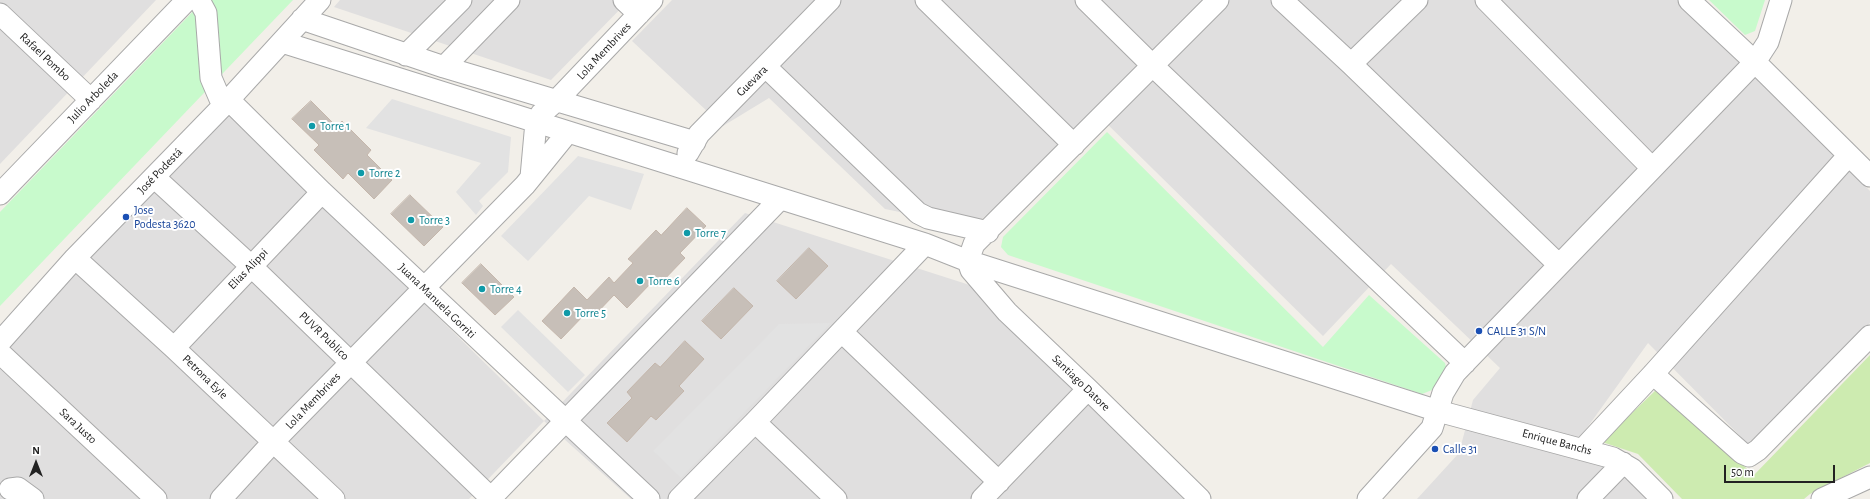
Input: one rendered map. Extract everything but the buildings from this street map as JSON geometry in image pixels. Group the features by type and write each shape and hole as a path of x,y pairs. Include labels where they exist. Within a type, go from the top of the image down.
{"street":[{"name":"José Podestá","path":"0,342 75,258 226,103 320,0"},
{"path":"406,55 461,0"},
{"path":"444,67 509,0"},
{"path":"926,0 1074,145"},
{"path":"1086,0 1153,66 1465,363"},
{"path":"968,261 974,244 988,232 1218,0"},
{"path":"1282,0 1351,64 1558,264"},
{"path":"1351,64 1417,0"},
{"path":"1486,0 1652,168"},
{"path":"1689,0 1755,62 1870,176"},
{"path":"1368,499 1432,428 1448,383 1465,363 1558,264 1755,62 1768,42 1781,0"},
{"path":"186,1 206,13 211,78 226,103"},
{"name":"Julio Arboleda","path":"0,194 186,1"},
{"name":"Guevara","path":"680,167 699,134 766,67 820,3"},
{"name":"Lola Membrives","path":"536,122 541,114 556,101 638,5"},
{"name":"Rafael Pombo","path":"0,14 91,100"},
{"path":"302,19 444,67 695,142"},
{"name":"Enrique Banchs","path":"282,42 925,244 968,261 1438,411 1583,449 1623,462 1662,499"},
{"path":"766,67 918,213 928,218 988,232"},
{"name":"Juana Manuela Gorriti","path":"226,103 649,499"},
{"path":"531,177 536,122"},
{"name":"Lola Membrives","path":"221,499 273,442 531,177 568,132"},
{"path":"1583,449 1653,374 1849,155"},
{"name":"PUVR Publico","path":"154,177 251,266 490,498"},
{"name":"Elias Alippi","path":"174,348 322,192"},
{"path":"490,498 780,199"},
{"path":"679,499 842,332 925,244"},
{"name":"Petrona Eyle","path":"75,258 174,348 334,499"},
{"name":"Santiago Datore","path":"968,261 971,270 1007,312 1088,389 1187,495"},
{"path":"842,332 999,482"},
{"path":"1653,374 1742,453 1749,456 1758,450 1870,336"},
{"name":"Sara Justo","path":"0,353 156,499"},
{"path":"982,499 1088,389"},
{"path":"755,422 836,499"},
{"path":"1588,499 1623,462"},
{"path":"1822,499 1870,477"},
{"path":"10,490 18,488 33,499"}],"shaded area":[{"path":"0,0 156,0 0,164"},
{"path":"340,0 629,0 551,80 334,7"},
{"path":"672,0 1680,0 1870,191 1870,323 1748,444 1648,343 1584,432 1647,499 1417,499 1459,453 1473,400 1500,368 1391,264 1323,336 1098,115 973,227 885,209 769,98 723,126 632,41"},
{"path":"392,99 511,137 508,172 479,201 483,206 476,215 456,192 481,163 366,128"},
{"path":"230,113 544,421 469,499 0,499 0,350"},
{"path":"578,156 644,174 631,210 589,196 528,261 501,236"},
{"path":"745,213 979,288 1187,499 631,499 544,421"},
{"path":"518,310 585,375 568,392 501,327"},
{"path":"831,323 681,478 653,451 779,324"}],"green space":[{"path":"204,0 293,0 0,306 0,212"},
{"path":"1709,0 1765,0 1755,31 1745,35"},
{"path":"1107,132 1323,347 1369,295 1445,363 1447,372 1437,388 1422,394 1008,255 1001,247 1003,237"},
{"path":"1870,355 1870,463 1810,494 1804,499 1682,499 1638,454 1602,442 1657,389 1754,475"}],"place":[{"name":"Torre 1","path":"312,126"},
{"name":"Torre 2","path":"361,173"},
{"name":"Jose Podesta 3620","path":"126,217"},
{"name":"Torre 3","path":"411,220"},
{"name":"Torre 7","path":"687,233"},
{"name":"Torre 6","path":"640,281"},
{"name":"Torre 4","path":"482,289"},
{"name":"Torre 5","path":"567,313"},
{"name":"CALLE 31 S/N","path":"1479,331"},
{"name":"Calle 31","path":"1435,449"}]}
